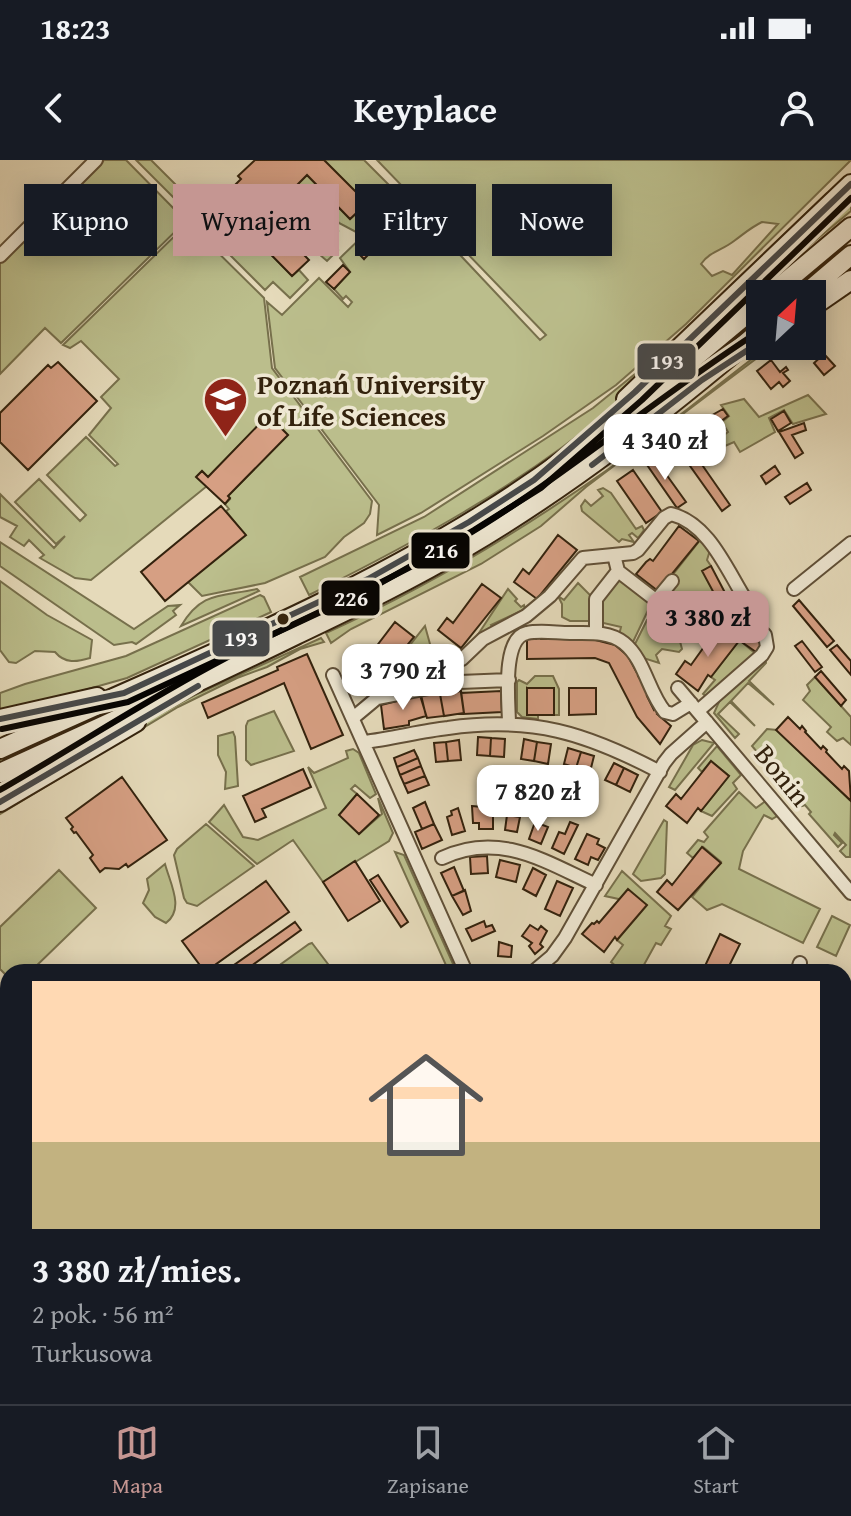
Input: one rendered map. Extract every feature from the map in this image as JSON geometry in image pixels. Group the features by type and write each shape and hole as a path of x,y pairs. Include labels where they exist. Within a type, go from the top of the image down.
{"main road":[{"path":"534,480 635,392 851,184"},
{"path":"788,280 851,227"},
{"path":"822,280 851,255"},
{"path":"826,297 851,280"},
{"path":"0,749 368,579 469,522 534,480 625,414 746,315"},
{"path":"0,773 387,591 474,543 570,481 746,343"},
{"path":"702,380 746,351"},
{"path":"0,802 228,668"},
{"path":"0,719 124,693"}],"street":[{"path":"0,256 96,160"},
{"path":"353,718 398,676 465,657 483,639 540,606 583,558 633,553 664,518 675,514 708,538 744,597"},
{"path":"794,589 851,543"},
{"path":"614,555 618,571 654,598 658,598 672,581"},
{"path":"596,633 596,599 618,571"},
{"path":"509,724 510,654 516,640 527,633 596,633 618,639 631,649 665,712 673,714 694,707 762,655 767,647 765,635 741,611"},
{"path":"333,675 462,964"},
{"path":"377,698 460,682 509,680"},
{"name":"Bonin","path":"678,688 851,893"},
{"path":"541,964 558,948 671,754 707,722"},
{"path":"363,742 451,727 509,724 548,728 589,738 660,772"},
{"path":"442,858 474,847 497,847 534,856 596,885"}],"green space":[{"path":"104,160 126,160 150,184 80,184"},
{"path":"136,160 151,160 175,184 173,197"},
{"path":"324,160 364,160 388,184 355,184 355,191"},
{"path":"377,160 851,160 686,324 616,385 543,436 421,513 377,535 379,505 275,368 267,302 282,315 319,278 348,307 352,302 346,296 343,299 334,289 350,272 340,258 355,244 355,256 364,259 366,256 461,256 540,340 546,335 470,256 476,256 476,184 400,184","holes":["762,222 778,224 732,275 723,271 712,276 701,264 708,256"]},
{"path":"307,175 316,184 298,184"},
{"path":"157,192 173,208 173,234 157,249"},
{"path":"851,192 851,211 768,280 761,280"},
{"path":"827,193 811,215 687,339 575,438 465,512 309,595 300,577 424,517 593,408 662,352"},
{"path":"339,208 350,219 355,215 355,231 339,223"},
{"path":"173,238 173,256 221,256 264,298 272,368 372,501 370,514 364,523 344,537 325,557 265,583 202,596 188,582 245,535 226,511 229,509 225,504 230,499 228,496 288,435 269,415 208,477 202,471 197,476 207,486 91,580 75,578 40,558 44,555 29,540 24,546 10,537 17,526 0,517 0,494 54,548 65,536 56,544 15,502 39,479 80,521 86,515 47,475 86,437 115,466 118,464 89,435 111,408 101,397 119,379 81,341 70,348 63,345"},
{"path":"24,239 24,256 150,256 61,343 45,328 0,374 0,263"},
{"path":"231,256 272,256 292,276 299,270 308,280 290,298 273,282 265,290"},
{"path":"746,321 746,334 562,479 437,557 319,617 316,611 407,565"},
{"path":"754,360 586,487 541,526 481,564 351,629 331,643 326,633 436,578 507,536 650,438"},
{"path":"808,395 826,414 793,424 784,410 769,418 775,432 740,452 734,442 725,446 720,438 728,432 722,422 729,416 721,405 744,399 759,417"},
{"path":"603,488 611,493 636,529 642,526 644,530 638,538 632,533 629,535 634,542 622,539 619,542 582,511 585,500 591,506 603,496 598,490"},
{"path":"701,539 710,550 707,560 711,566 703,571 723,610 719,613 672,616 658,600 671,577"},
{"path":"0,542 134,629 168,606 180,605 173,611 176,615 136,644 114,645 0,566"},
{"path":"623,578 652,602 632,644 619,635 621,627 599,622 599,604 614,580"},
{"path":"0,581 47,615 92,640 90,658 71,661 55,652 35,651 16,663 9,662 0,650"},
{"path":"578,583 592,597 589,601 589,621 570,621 562,617 562,604 558,596 564,600"},
{"path":"508,589 517,599 515,601 521,607 524,605 525,609 491,625 477,636"},
{"path":"259,591 181,626 197,607 213,597"},
{"path":"260,595 271,612 127,678 0,714 0,693 126,656"},
{"path":"314,619 0,763 0,756 283,628"},
{"path":"671,619 677,633 669,635 678,634 682,649 679,652 662,649 656,655 659,663 640,657 634,646 647,620"},
{"path":"425,626 430,644 427,646 436,658 395,671 392,668"},
{"path":"321,638 324,642 300,649 178,707 0,814 0,809 132,729 195,695"},
{"path":"737,638 757,655 709,699 703,694 715,680 711,677 738,642"},
{"path":"765,655 766,663 749,681 774,705 748,683 731,701 755,726 730,702 718,714 739,734 735,738 714,713 723,693"},
{"path":"535,676 553,676 559,689 559,715 554,715 527,688 527,714 538,715 538,719 522,717 517,712 517,682 527,684"},
{"path":"815,677 851,717 851,745 843,738 837,741 827,732 831,727 803,700 810,691 807,685"},
{"path":"274,711 294,751 251,765 246,760 248,721"},
{"path":"767,729 777,730 851,801 850,857 840,851 846,845 835,833 842,843 838,847 752,746"},
{"path":"233,732 238,786 225,789 226,772 218,755 218,736"},
{"path":"702,740 714,743 675,790 669,787 693,745"},
{"path":"717,746 741,775 733,783 737,789 712,816 701,811 729,776 711,761 702,772 698,768"},
{"path":"353,749 359,753 376,794 370,798 355,785 351,789 357,794 340,815 359,834 382,814 378,798 393,833 389,841 323,882 293,840 257,864 209,822 224,805 243,837 258,840 326,808 308,767 314,773 348,758 346,751"},
{"path":"739,792 756,808 767,800 779,815 772,819 764,815 743,851 739,869 820,909 803,943 722,904 707,910 692,897 721,862 703,847 693,858 687,853 698,840 704,842 708,837 704,832"},
{"path":"664,820 667,822 665,874 661,878 641,881 633,874"},
{"path":"206,824 254,866 197,906 187,903 184,898 174,855"},
{"path":"395,852 404,855 453,964 445,964"},
{"path":"165,864 175,903 175,911 166,923 155,917 143,903 149,890 147,879"},
{"path":"59,870 96,908 38,964 0,964 0,927"},
{"path":"622,871 671,916 665,926 671,929 661,945 656,943 644,964 611,962 623,945 617,940 646,905 605,896"},
{"path":"832,916 850,925 836,956 817,947"},
{"path":"312,943 328,964 281,964"}],"building":[{"path":"255,160 324,160 355,191 355,214 350,219 339,208 339,184 316,184 307,175 298,184 236,184 241,179 238,176"},
{"path":"272,256 305,256 309,260 292,276"},
{"path":"343,265 350,272 334,289 326,282"},
{"path":"826,356 835,366 824,375 814,363 826,360"},
{"path":"771,360 780,372 786,367 788,370 783,373 790,381 783,387 779,382 771,389 757,371"},
{"path":"58,362 97,401 28,470 0,442 0,413 48,365 51,368"},
{"path":"723,409 728,416 713,427 707,418"},
{"path":"784,411 791,423 778,431 771,419"},
{"path":"268,415 288,435 228,496 230,498 225,504 196,477 202,471 208,477"},
{"path":"804,423 806,430 792,435 803,453 795,458 779,432"},
{"path":"697,424 714,447 706,452 690,430"},
{"path":"682,436 730,505 722,511 673,442"},
{"path":"653,456 686,502 677,508 645,462"},
{"path":"775,466 780,474 766,484 761,476"},
{"path":"633,470 662,512 646,523 617,481"},
{"path":"807,483 811,490 790,504 785,497"},
{"path":"221,506 246,535 165,601 141,572"},
{"path":"679,526 699,541 658,591 636,574 646,562 650,559 653,561"},
{"path":"558,535 577,550 537,599 514,582 523,569 529,574"},
{"path":"711,566 732,606 723,610 702,571"},
{"path":"482,584 501,598 461,648 438,630 447,618 453,623"},
{"path":"799,600 834,641 827,647 793,606"},
{"path":"724,615 762,644 756,652 720,627 718,623"},
{"path":"395,622 414,637 374,686 351,668 360,656 366,660"},
{"path":"719,626 739,641 711,677 708,675 698,691 676,674 685,661 691,665"},
{"path":"580,636 615,645 628,656 636,671 638,669 638,676 650,695 647,696 654,710 657,708 657,714 671,726 660,744 637,717 609,663 595,658 527,659 527,639 580,639"},
{"path":"802,641 822,667 815,672 795,646"},
{"path":"837,645 851,661 851,675 830,650"},
{"path":"307,654 343,735 311,749 284,683 208,718 202,703"},
{"path":"821,671 846,700 841,706 815,677"},
{"path":"527,688 554,688 554,715 527,715"},
{"path":"569,688 596,688 596,714 569,715"},
{"path":"461,691 464,713 444,716 440,694"},
{"path":"501,691 502,712 464,714 461,693"},
{"path":"437,692 444,716 427,718 420,695"},
{"path":"421,695 426,716 409,721 409,725 384,729 381,705"},
{"path":"788,717 800,729 802,726 821,749 823,746 842,769 844,766 849,771 851,801 776,730"},
{"path":"478,737 491,738 490,756 477,755"},
{"path":"491,738 505,739 504,757 490,756"},
{"path":"524,739 537,742 534,761 521,759"},
{"path":"459,740 461,760 448,761 446,742"},
{"path":"446,742 448,761 436,762 434,743"},
{"path":"537,742 551,744 548,764 534,761"},
{"path":"568,748 581,752 576,768 564,764"},
{"path":"414,750 418,758 397,767 394,758"},
{"path":"581,752 594,756 590,772 576,768"},
{"path":"418,758 421,766 400,775 397,767"},
{"path":"711,761 729,776 701,811 698,808 687,823 666,806 676,794 681,799"},
{"path":"614,763 624,768 616,785 605,780"},
{"path":"421,766 425,776 404,784 400,775"},
{"path":"624,768 638,775 630,792 616,785"},
{"path":"303,769 311,787 262,809 266,817 255,822 243,796"},
{"path":"425,776 429,785 408,793 404,784"},
{"path":"122,777 167,840 128,867 126,864 119,869 105,868 100,872 90,858 93,855 71,829 73,827 66,818"},
{"path":"357,794 379,815 359,834 339,815"},
{"path":"425,802 434,824 422,829 413,808"},
{"path":"472,806 493,808 493,829 479,829 479,823 473,823"},
{"path":"458,808 465,831 452,835 447,817"},
{"path":"507,815 520,817 517,832 505,830"},
{"path":"535,822 548,827 541,844 529,839"},
{"path":"570,822 578,825 564,854 552,848 559,832 565,834"},
{"path":"434,824 442,840 422,849 415,832"},
{"path":"587,834 599,839 597,844 605,848 598,860 591,857 588,865 575,859"},
{"path":"702,847 721,863 678,910 657,892 667,880 672,885"},
{"path":"487,856 488,873 471,874 470,857"},
{"path":"500,860 520,865 516,882 496,877"},
{"path":"355,861 380,901 348,921 323,882"},
{"path":"454,867 464,891 452,896 441,873"},
{"path":"533,868 546,875 536,896 523,889"},
{"path":"378,875 408,922 401,927 370,880"},
{"path":"266,881 289,912 216,964 199,964 182,941"},
{"path":"557,881 573,888 560,916 545,909"},
{"path":"628,889 647,905 604,952 582,934 592,923 599,923"},
{"path":"465,890 471,911 463,915 452,896"},
{"path":"484,921 486,927 492,925 495,931 472,941 466,929"},
{"path":"295,922 301,930 254,964 235,964"},
{"path":"530,925 538,930 541,926 547,931 540,944 543,947 535,954 529,946 532,943 522,936"},
{"path":"720,934 740,944 730,964 706,964"},
{"path":"499,942 512,946 511,957 498,956"}],"transit line":[{"name":"193","path":"0,719 124,693 368,579 469,522 534,480 635,392 851,184"},
{"name":"226","path":"2,729 128,702 372,588 474,530 541,488 642,400 851,198"},
{"name":"216","path":"0,790 196,674 400,573 457,541 534,492 746,340"},
{"name":"193","path":"592,465 702,380 746,351"},
{"name":"193","path":"0,802 198,686"}],"place":[{"name":"Poznań University of Life Sciences","path":"226,439"}]}
